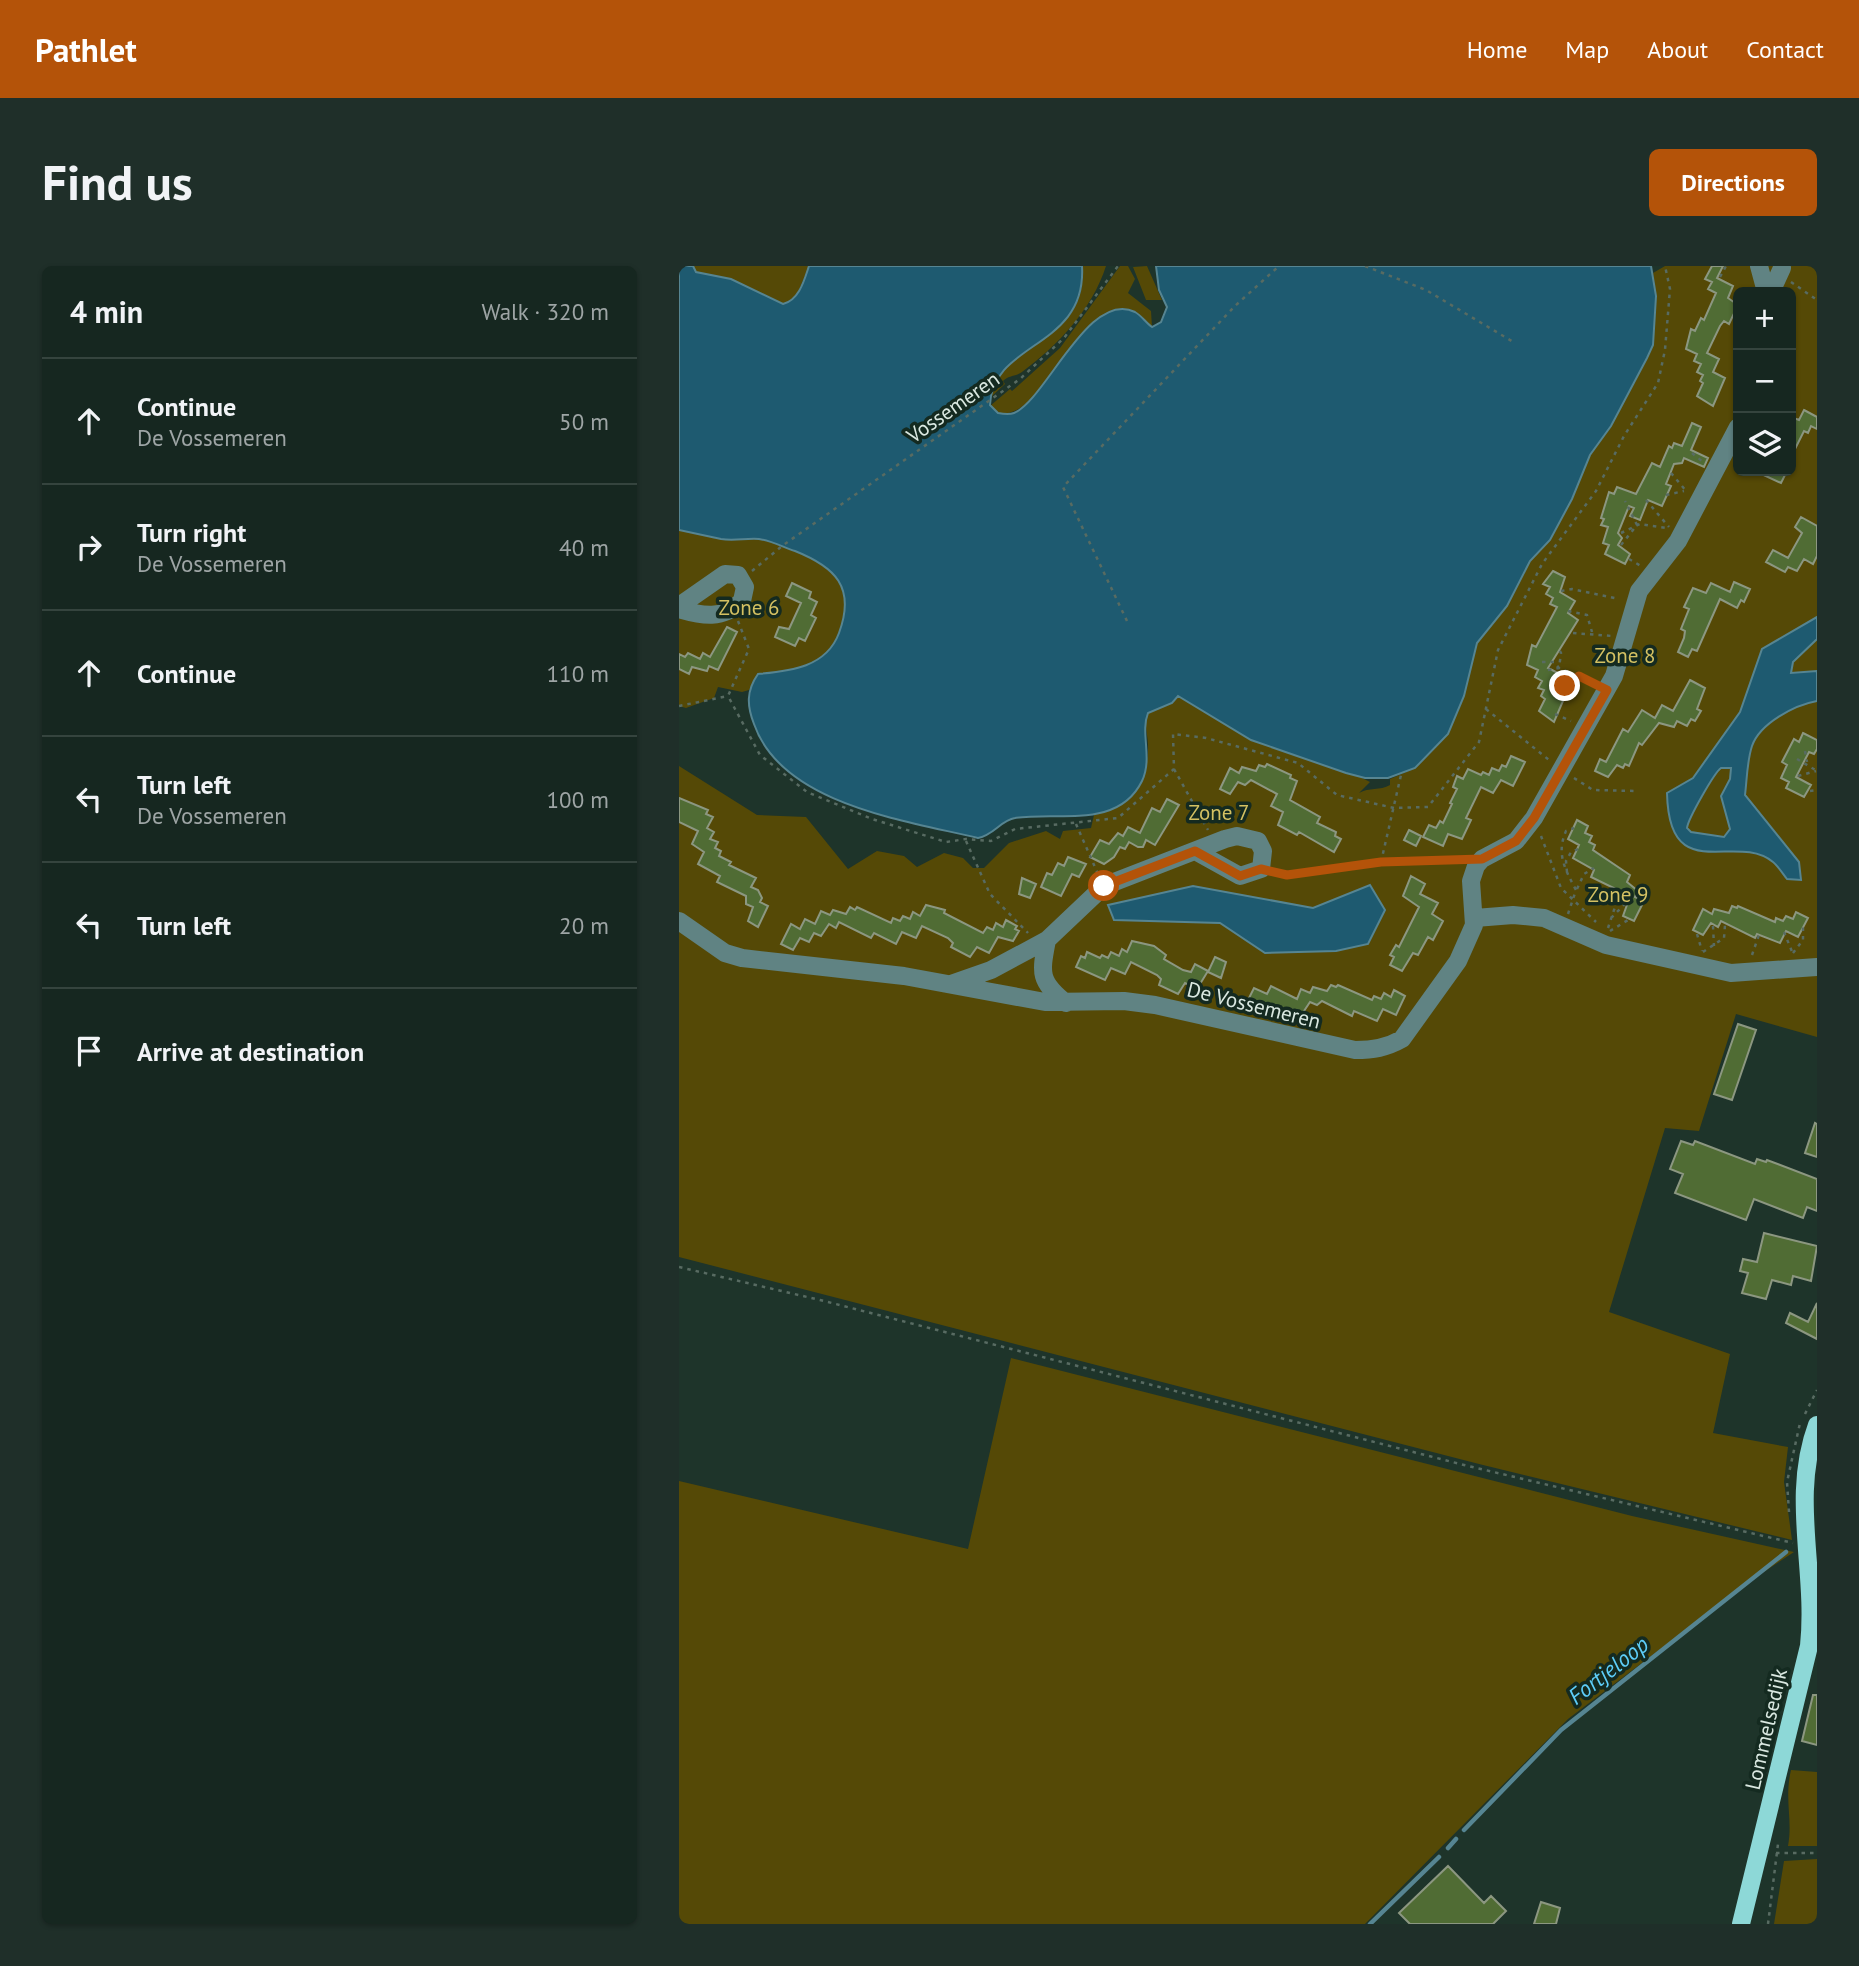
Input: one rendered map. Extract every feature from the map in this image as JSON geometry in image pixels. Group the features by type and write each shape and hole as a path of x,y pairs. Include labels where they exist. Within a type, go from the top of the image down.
{"main road":[{"name":"Lommelsedijk","path":"1741,1924 1809,1646 1813,1605 1801,1542 1804,1475 1817,1425"}],"lane":[{"path":"1759,266 1766,287"},
{"path":"1771,287 1784,269"},
{"path":"1482,859 1516,841 1534,818 1607,690 1627,638 1635,602 1647,578 1678,541 1693,495 1733,435"},
{"path":"732,573 742,580 745,595 733,608 705,616 679,607 725,574 732,573"},
{"name":"De Vossemeren","path":"951,984 991,970 1044,943 1104,886 1215,843 1237,836 1258,841 1263,851 1261,869"},
{"path":"1195,851 1240,876 1261,869"},
{"name":"De Vossemeren","path":"679,921 725,953 742,958 951,984 1002,996 1066,1003 1124,1001 1155,1005 1332,1047 1378,1050 1402,1039 1458,961 1475,918 1471,881 1482,859"},
{"path":"1475,918 1529,916 1603,943 1731,973 1790,962 1817,967"},
{"path":"1044,943 1044,981 1066,1003"}],"path":[{"name":"Vossemeren","path":"742,580 782,546 1020,379 1064,338 1118,266"},
{"path":"1127,621 1063,487 1225,316 1279,266"},
{"path":"1366,266 1426,290 1515,344"},
{"path":"1720,277 1726,266"},
{"path":"1215,843 1174,769 1173,734 1206,738 1298,763 1337,795 1394,808 1428,807 1479,742 1498,650 1542,564 1596,491 1623,436 1658,383 1665,350 1670,289 1666,267"},
{"path":"1784,269 1817,300"},
{"path":"1671,473 1693,495"},
{"path":"1667,495 1693,495"},
{"path":"1621,533 1637,525 1649,523 1670,528 1646,500"},
{"path":"1625,502 1637,525"},
{"path":"1621,545 1637,525"},
{"path":"1561,591 1571,589 1635,602"},
{"path":"728,696 749,649 733,608"},
{"path":"1568,611 1587,615 1592,632"},
{"path":"1573,633 1592,632 1627,638"},
{"path":"1558,647 1561,653 1559,667"},
{"path":"1542,662 1554,662 1607,690"},
{"path":"1548,670 1559,667"},
{"path":"1555,690 1579,676"},
{"path":"728,696 760,755 807,792 872,819 946,842 966,839 991,841 1015,829 1118,818 1174,769"},
{"path":"679,706 728,696"},
{"path":"1805,751 1807,762"},
{"path":"1797,759 1807,762 1817,771"},
{"path":"1798,776 1817,771"},
{"path":"1381,862 1401,775"},
{"path":"1810,791 1817,790"},
{"path":"1534,818 1561,888 1595,920 1603,943"},
{"path":"1076,824 1104,886"},
{"path":"1574,828 1566,831 1560,846 1567,874 1576,890"},
{"path":"966,839 989,894 1044,943"},
{"path":"1567,874 1566,861 1571,852 1581,848"},
{"path":"1261,869 1287,875 1381,862 1482,859"},
{"path":"1563,927 1584,874 1594,868"},
{"path":"1620,892 1606,933 1628,920"},
{"path":"1610,919 1626,903"},
{"path":"1697,934 1703,953 1724,938 1725,925"},
{"path":"1790,962 1803,940 1803,925"},
{"path":"1713,926 1714,946"},
{"path":"1744,972 1760,932"},
{"path":"1784,932 1790,962"},
{"path":"679,1267 820,1300 1787,1544 1801,1542"},
{"path":"1768,1924 1777,1853 1817,1853"}],"green space":[{"path":"693,266 809,266 797,295 791,302 783,304 760,293 696,272"},
{"path":"1082,266 1106,266 1082,312 1048,351 1022,372 1005,379 1005,384 991,397 997,378 1010,364 1058,328 1072,312 1080,292"},
{"path":"1120,266 1128,266 1135,279 1128,293 1151,311 1152,327 1129,311 1106,317 1087,329 1031,399 1016,410 998,414 990,406 1010,389 1012,391 1060,348"},
{"path":"1147,266 1162,300 1146,300 1133,267"},
{"path":"1665,266 1817,266 1817,617 1762,649 1740,712 1693,778 1667,793 1671,822 1679,840 1691,849 1758,854 1773,862 1787,879 1799,862 1745,795 1749,758 1756,738 1770,723 1799,706 1817,701 1817,1037 1736,1014 1699,1131 1665,1128 1609,1312 1730,1354 1713,1433 1788,1447 1784,1482 1792,1540 1479,1464 679,1257 679,766 757,815 806,817 848,869 877,851 904,856 917,867 944,853 963,858 973,868 984,868 1009,843 1046,831 1060,839 1063,831 1091,828 1094,815 1127,798 1141,781 1147,759 1148,713 1168,705 1178,696 1251,740 1370,782 1359,793 1390,785 1390,779 1415,768 1448,734 1460,707 1477,643 1507,606 1530,561 1550,540 1572,499 1590,455 1611,426 1647,358 1654,333 1656,296 1653,273","holes":["1370,885 1336,951 1266,953 1220,923 1114,920 1108,906 1193,886 1313,908"]},
{"name":"Zone 6","path":"679,530 721,539 764,540 821,564 838,581 845,603 844,617 833,645 816,661 805,666 758,675 749,690 742,692 718,687 714,698 686,708 679,706"},
{"path":"1817,639 1817,671 1791,673 1793,662"},
{"path":"1721,768 1731,768 1730,779 1721,796 1730,829 1724,837 1691,832 1687,828 1692,816 1707,787"},
{"path":"1011,1358 1632,1516 1794,1552 1750,1581 1568,1719 1365,1924 679,1924 679,1481 968,1549"},
{"path":"1791,1770 1817,1772 1817,1846 1788,1846 1788,1791"},
{"path":"1817,1859 1817,1924 1774,1924 1784,1861"}],"water":[{"path":"679,266 693,266 696,272 731,279 783,304 797,294 809,266 1082,266 1080,293 1070,314 1056,330 1006,368 995,384 990,405 998,413 1006,414 1014,413 1027,404 1069,349 1101,316 1118,309 1135,312 1152,327 1161,322 1167,307 1159,290 1156,266 1651,266 1656,296 1653,345 1647,358 1611,426 1590,455 1572,499 1550,540 1530,561 1507,606 1477,643 1464,696 1448,734 1415,768 1388,778 1365,778 1346,773 1251,740 1178,696 1172,703 1148,713 1145,729 1145,772 1131,796 1118,806 1085,815 1015,818 978,838 884,816 819,791 791,774 769,751 754,724 749,699 751,686 758,674 805,666 825,654 839,633 845,603 843,591 831,572 809,557 759,539 721,539 679,530"},
{"path":"1817,617 1817,639 1793,662 1791,673 1817,671 1817,701 1779,716 1762,730 1752,746 1745,795 1799,862 1801,880 1787,879 1773,862 1758,854 1707,852 1691,848 1679,840 1671,822 1667,793 1693,778 1740,712 1762,649","holes":["1721,768 1731,768 1730,779 1721,796 1730,829 1724,837 1691,832 1687,828 1688,823 1707,787"]},
{"path":"1370,885 1385,910 1368,944 1336,951 1265,953 1220,923 1114,920 1108,905 1193,886 1313,908"}],"building":[{"path":"1712,266 1723,266 1717,278 1733,286 1728,298 1733,302 1733,316 1729,324 1724,321 1720,326 1707,353 1719,359 1713,372 1725,378 1713,406 1697,396 1703,383 1700,381 1703,375 1697,372 1701,364 1694,361 1697,354 1686,349 1691,329 1695,331 1701,318 1704,320 1716,293 1708,289 1712,282 1705,279"},
{"path":"1804,410 1817,417 1817,429 1811,426 1808,433 1804,431 1796,447 1796,419 1799,420"},
{"path":"1692,423 1701,427 1691,450 1708,458 1704,467 1684,458 1682,463 1674,464 1666,484 1671,486 1662,506 1648,500 1640,520 1630,516 1634,508 1629,506 1618,533 1622,538 1618,545 1630,554 1625,564 1605,554 1609,545 1603,543 1608,527 1601,525 1604,519 1601,518 1609,492 1614,494 1617,487 1636,494 1652,463 1660,467 1669,446 1672,448 1674,443 1682,446"},
{"path":"1766,476 1784,476 1781,483"},
{"path":"1801,517 1817,526 1817,556 1813,564 1804,559 1797,571 1788,567 1785,572 1766,562 1773,550 1788,558 1802,533 1795,527"},
{"path":"1553,571 1565,577 1560,592 1575,601 1568,613 1578,620 1548,668 1560,674 1554,688 1566,694 1554,722 1539,711 1545,699 1541,696 1544,690 1538,688 1542,681 1535,677 1538,670 1527,665 1532,645 1536,647 1557,607 1550,604 1553,598 1546,594 1550,587 1543,584"},
{"path":"1734,582 1750,589 1744,602 1741,600 1737,608 1720,599 1697,651 1692,649 1688,657 1678,652 1685,631 1681,629 1689,609 1684,607 1693,588 1706,593 1711,583 1730,592"},
{"path":"792,583 811,592 809,598 817,602 811,615 816,618 805,641 799,638 795,646 775,637 779,627 789,629 801,603 786,596"},
{"path":"727,627 737,632 718,670 709,666 707,671 692,667 689,674 679,669 679,654 685,657 688,653 700,659 703,653 710,657"},
{"path":"1690,680 1705,688 1697,709 1701,711 1695,721 1691,719 1687,726 1677,721 1674,727 1659,723 1642,745 1639,743 1629,766 1625,764 1623,768 1617,765 1608,777 1595,771 1600,759 1606,762 1623,729 1628,732 1642,710 1655,718 1662,705 1673,711"},
{"path":"1803,733 1817,740 1817,749 1814,754 1809,752 1796,777 1811,785 1804,797 1786,788 1789,782 1781,778 1787,765 1782,762 1794,739 1799,742"},
{"path":"1511,756 1525,762 1513,786 1501,780 1493,793 1481,787 1466,818 1471,820 1462,839 1448,834 1443,846 1423,837 1429,825 1436,828 1440,821 1443,823 1457,789 1453,787 1457,776 1463,779 1468,769 1481,775 1483,772 1489,775 1492,768 1499,771 1502,765 1506,767"},
{"path":"1267,764 1291,775 1290,778 1297,781 1290,800 1320,817 1317,823 1336,832 1335,836 1341,839 1334,852 1299,832 1297,835 1278,825 1283,812 1271,806 1277,794 1251,780 1245,785 1238,782 1230,794 1220,789 1230,768 1239,773 1242,767 1256,771 1259,765 1265,767"},
{"path":"679,798 708,810 706,814 713,817 707,828 714,832 710,839 718,842 715,848 721,851 719,856 731,862 729,865 756,878 751,887 758,890 762,898 760,902 768,906 758,927 748,921 753,907 746,904 746,896 717,882 720,876 698,864 704,852 692,844 698,831 679,822"},
{"path":"1167,799 1179,805 1155,845 1146,840 1143,847 1138,847 1129,842 1125,849 1120,847 1114,857 1104,864 1090,857 1100,840 1109,844 1118,833 1123,836 1128,827 1140,833 1152,808 1160,812"},
{"path":"1577,820 1588,826 1585,833 1592,836 1589,842 1595,845 1593,850 1630,875 1627,882 1638,891 1635,897 1644,901 1634,921 1623,916 1628,902 1621,899 1624,893 1591,877 1594,870 1573,858 1579,845 1568,839"},
{"path":"1409,830 1421,836 1416,846 1404,840"},
{"path":"1068,857 1086,864 1079,877 1072,874 1061,896 1041,887 1047,873 1052,875 1058,863 1064,866"},
{"path":"1411,876 1425,884 1420,894 1438,903 1432,914 1443,921 1433,940 1428,937 1418,955 1413,953 1402,971 1390,965 1394,957 1390,955 1396,945 1399,947 1419,907 1403,896"},
{"path":"1022,878 1036,884 1030,898 1019,894"},
{"path":"926,905 945,910 944,913 983,933 987,927 993,930 996,923 1003,927 1006,920 1017,926 1015,929 1019,931 1013,941 998,937 989,953 977,947 970,957 951,947 953,943 948,938 922,926 916,938 902,932 896,944 874,933 871,938 839,922 836,928 829,924 821,936 814,933 809,942 800,938 793,950 781,944 791,924 800,929 805,919 815,924 821,911 830,915 833,910 846,914 850,907 855,910 857,907 891,923 893,918 900,921 903,916 910,919 913,912 920,916"},
{"path":"1732,906 1775,922 1776,918 1783,921 1786,916 1793,919 1796,912 1808,918 1798,937 1786,931 1780,943 1757,934 1755,938 1721,921 1718,927 1711,923 1703,935 1693,930 1703,909 1712,914 1714,909 1729,913"},
{"path":"1132,941 1154,946 1166,955 1164,959 1183,970 1191,972 1195,964 1208,971 1197,989 1185,983 1178,994 1159,985 1161,979 1157,975 1131,962 1125,974 1111,968 1105,980 1076,967 1081,956 1085,958 1087,952 1100,958 1102,955 1108,958 1111,952 1119,956 1122,949 1127,952"},
{"path":"1215,957 1226,962 1221,978 1208,972"},
{"path":"1331,985 1338,985 1372,1000 1374,996 1381,999 1384,993 1391,997 1394,990 1405,996 1396,1015 1383,1009 1377,1021 1354,1011 1352,1016 1322,1001 1317,1005 1310,1002 1302,1014 1294,1010 1290,1018 1248,1000 1254,988 1267,994 1271,986 1297,999 1301,989 1310,993 1313,987 1327,991"},
{"path":"1738,1024 1756,1030 1732,1100 1714,1094"},
{"path":"1815,1123 1817,1124 1817,1157 1805,1153"},
{"path":"1681,1141 1693,1145 1695,1141 1755,1164 1757,1159 1767,1160 1817,1179 1817,1211 1807,1207 1803,1218 1754,1199 1746,1220 1675,1193 1683,1174 1670,1169"},
{"path":"1764,1233 1817,1246 1811,1281 1793,1276 1791,1285 1772,1280 1766,1299 1742,1293 1748,1273 1740,1271 1743,1259 1757,1262"},
{"path":"1817,1303 1817,1339 1786,1323 1790,1313 1808,1322"},
{"path":"1813,1695 1817,1695 1817,1745 1802,1741"},
{"path":"1448,1866 1484,1903 1491,1896 1506,1911 1493,1924 1410,1924 1399,1913"},
{"path":"1541,1902 1560,1908 1556,1924 1534,1924"}],"waterway":[{"name":"Fortjeloop","path":"1464,1830 1561,1730 1786,1552"},
{"name":"Fortjeloop","path":"1448,1848 1456,1839"},
{"name":"Fortjeloop","path":"1370,1924 1439,1857"}],"route":[{"path":"1104,886 1195,851 1228,872 1240,876 1261,869 1287,875 1381,862 1482,859 1516,841 1534,818 1607,690 1579,676 1565,686"}],"park label":[{"name":"Zone 8","path":"1625,655"},
{"name":"Zone 7","path":"1219,812"},
{"name":"Zone 9","path":"1618,894"}]}
